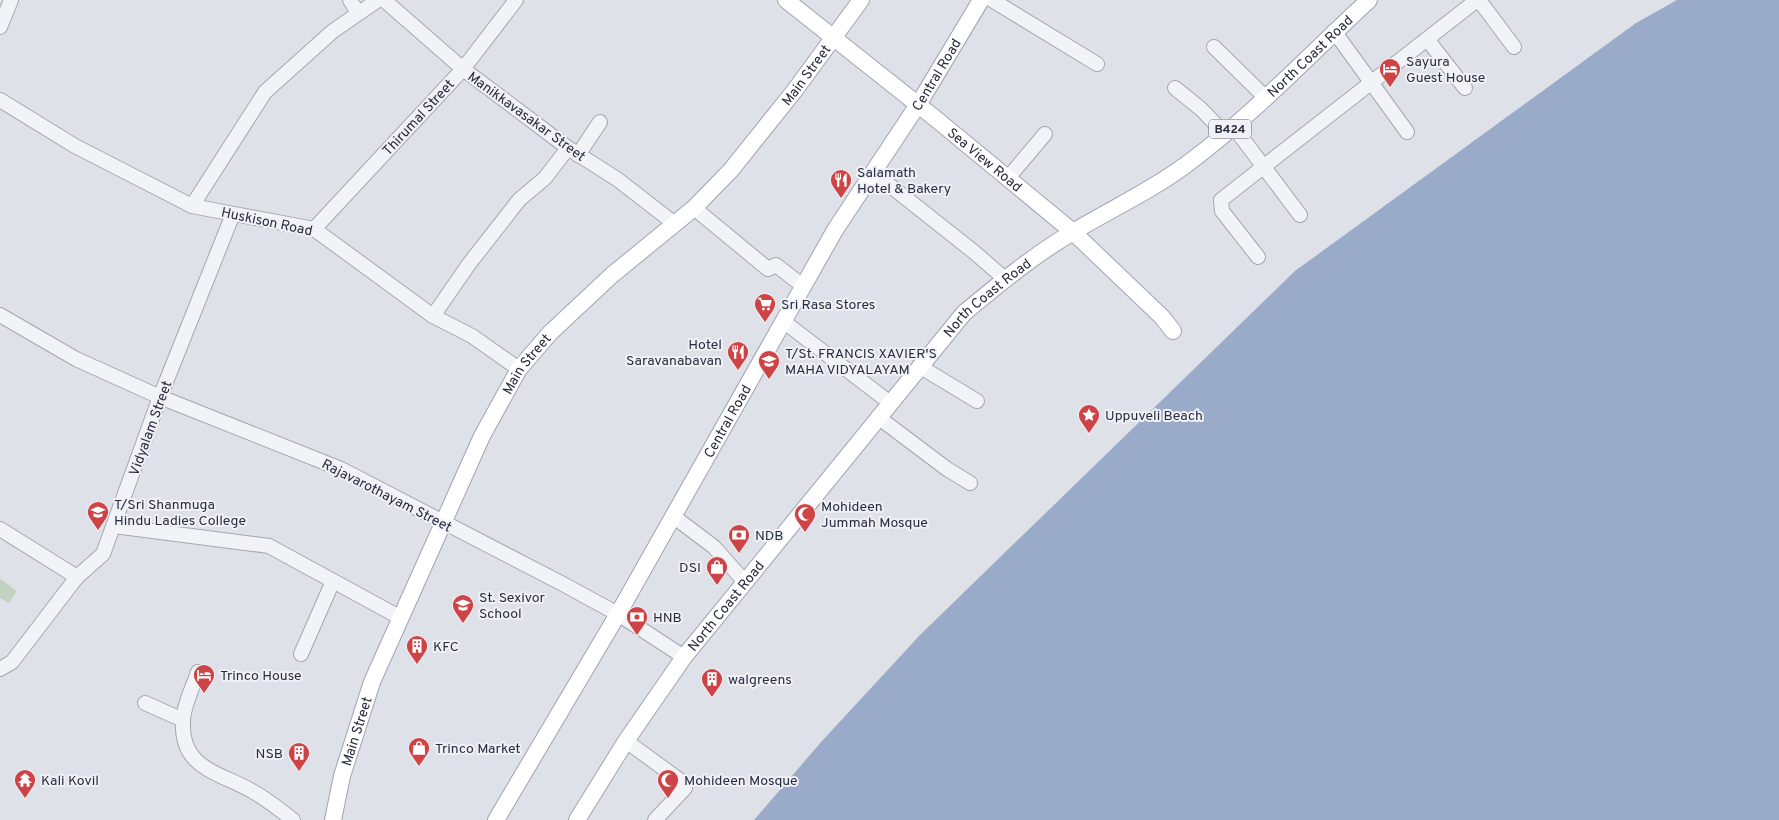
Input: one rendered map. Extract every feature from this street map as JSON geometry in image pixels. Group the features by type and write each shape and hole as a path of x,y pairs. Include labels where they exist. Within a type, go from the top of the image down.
{"main road":[{"name":"Sea View Road","path":"786,0 918,104 1073,232 1162,317 1173,331"},
{"name":"Main Street","path":"333,820 342,776 372,682 486,429 520,369 550,333 612,275 694,208 745,153 861,0"},
{"name":"Central Road","path":"496,820 618,614 835,230 918,104 981,0"},
{"name":"North Coast Road","path":"577,820 626,741 684,657 964,313 1005,279 1073,232 1140,195 1179,170 1229,130 1369,0"}],"street":[{"path":"0,27 12,0"},
{"path":"350,0 358,13"},
{"path":"192,206 265,92 333,31 378,0"},
{"name":"Manikkavasakar Street","path":"384,0 464,69 573,151 617,179 675,224"},
{"name":"Thirumal Street","path":"314,229 464,69 516,0"},
{"path":"992,0 1097,64"},
{"path":"1258,257 1222,211 1220,204 1221,200 1262,165 1372,83 1478,0 1514,47"},
{"path":"1334,31 1407,132"},
{"path":"1427,39 1465,88"},
{"path":"1214,47 1265,97"},
{"path":"1175,88 1229,130 1262,165 1300,215"},
{"name":"Huskison Road","path":"0,100 75,146 192,206 314,229 433,316 472,336 520,369"},
{"path":"433,316 514,207 573,151 600,122"},
{"path":"1008,178 1045,134"},
{"path":"873,172 980,256 1005,279"},
{"path":"694,208 768,269 776,265 803,286"},
{"name":"Vidyalam Street","path":"0,668 12,662 77,577 103,554 160,397 233,214"},
{"name":"Rajavarothayam Street","path":"0,315 76,359 160,397 341,469 618,614 684,657"},
{"path":"783,321 890,402"},
{"path":"919,366 977,401"},
{"path":"878,417 947,469 970,483"},
{"path":"673,516 714,547 744,581"},
{"path":"114,526 269,546 401,618"},
{"path":"0,529 77,577"},
{"path":"301,654 333,581"},
{"path":"198,672 183,720 185,738 191,755 199,765 253,791 293,820"},
{"path":"145,703 183,720"},
{"path":"626,741 684,784 685,788 655,820"}],"green space":[{"path":"0,579 17,591 9,603 0,598"}],"water":[{"path":"1677,0 1779,0 1779,820 754,820 822,741 920,635 1295,271 1636,23"}],"place":[{"name":"Sayura Guest House","path":"1390,88"},
{"name":"Salamath Hotel & Bakery","path":"841,199"},
{"name":"Sri Rasa Stores","path":"765,323"},
{"name":"Hotel Saravanabavan","path":"738,371"},
{"name":"T/St. FRANCIS XAVIER'S MAHA VIDYALAYAM","path":"769,380"},
{"name":"Uppuveli Beach","path":"1089,434"},
{"name":"T/Sri Shanmuga Hindu Ladies College","path":"98,531"},
{"name":"Mohideen Jummah Mosque","path":"805,533"},
{"name":"NDB","path":"739,554"},
{"name":"DSI","path":"717,586"},
{"name":"St. Sexivor School","path":"463,624"},
{"name":"HNB","path":"637,636"},
{"name":"KFC","path":"417,665"},
{"name":"Trinco House","path":"204,694"},
{"name":"walgreens","path":"712,698"},
{"name":"Trinco Market","path":"419,767"},
{"name":"NSB","path":"299,772"},
{"name":"Kali Kovil","path":"25,799"},
{"name":"Mohideen Mosque","path":"668,799"}]}
